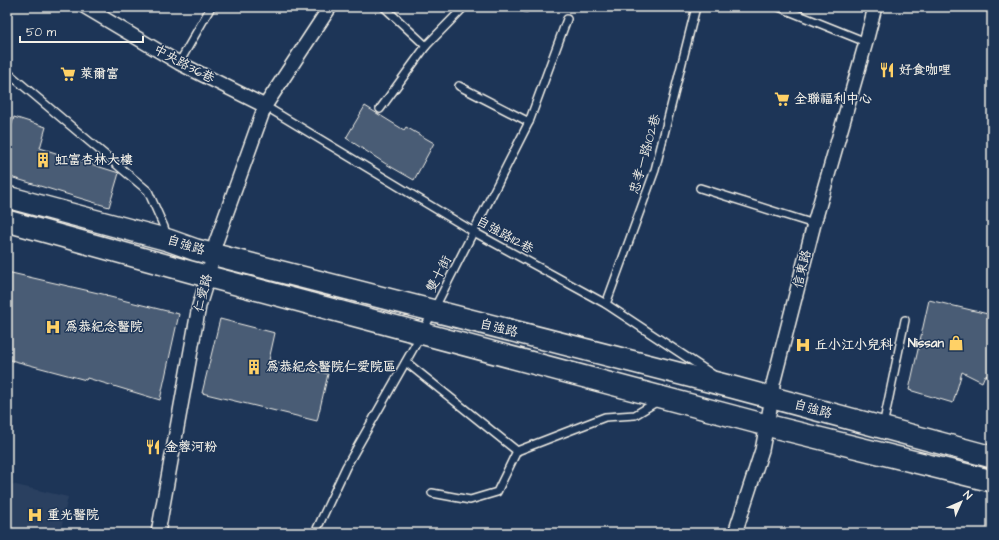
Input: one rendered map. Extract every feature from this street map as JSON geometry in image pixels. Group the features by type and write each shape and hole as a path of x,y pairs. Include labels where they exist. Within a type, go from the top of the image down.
{"main road":[{"name":"自強路","path":"7,197 168,240 196,250 213,253 732,387 992,457"},
{"name":"自強路","path":"7,221 422,334 766,425 992,481"}],"street":[{"name":"中央路36巷","path":"85,7 179,63 265,106"},
{"name":"仁愛路","path":"158,533 198,312 213,253 265,106 330,7"},
{"name":"信東路","path":"735,533 762,450 772,398 772,384 814,224 875,7"}],"lane":[{"path":"179,63 211,7"},
{"path":"384,7 426,46"},
{"path":"380,109 426,46 464,7"},
{"name":"忠孝一路102巷","path":"606,304 655,170 696,7"},
{"path":"779,7 866,42"},
{"name":"雙十街","path":"315,533 346,467 422,334 529,122 568,19"},
{"path":"7,72 148,191 164,227 168,240"},
{"path":"459,86 529,122"},
{"name":"自強路112巷","path":"265,106 474,232 606,304 732,387"},
{"path":"700,188 814,224"},
{"path":"882,428 905,320"},
{"path":"406,362 517,451"},
{"path":"432,493 470,500 497,492 517,451 604,417 635,415 664,398"}],"shaded area":[{"name":"重光醫院","path":"7,483 68,497 60,533 7,533"}],"building":[{"path":"365,106 404,130 406,127 434,143 414,180 346,138"},
{"name":"虹富杏林大樓","path":"14,117 46,127 40,148 119,173 109,207 7,176 7,140"},
{"path":"7,272 107,295 106,296 179,314 160,400 87,378 86,380 7,359"},
{"name":"Nissan","path":"929,300 992,315 992,377 985,375 982,382 962,372 953,403 909,390"},
{"name":"為恭紀念醫院仁愛院區","path":"220,319 275,333 269,360 328,374 317,421 202,393"}],"place":[{"name":"好食咖哩","path":"887,70"},
{"name":"萊爾富","path":"68,74"},
{"name":"全聯福利中心","path":"782,99"},
{"name":"虹富杏林大樓","path":"43,160"},
{"name":"為恭紀念醫院","path":"53,327"},
{"name":"Nissan","path":"956,343"},
{"name":"丘小江小兒科","path":"803,345"},
{"name":"為恭紀念醫院仁愛院區","path":"254,367"},
{"name":"金蓉河粉","path":"153,447"},
{"name":"重光醫院","path":"35,515"}]}
